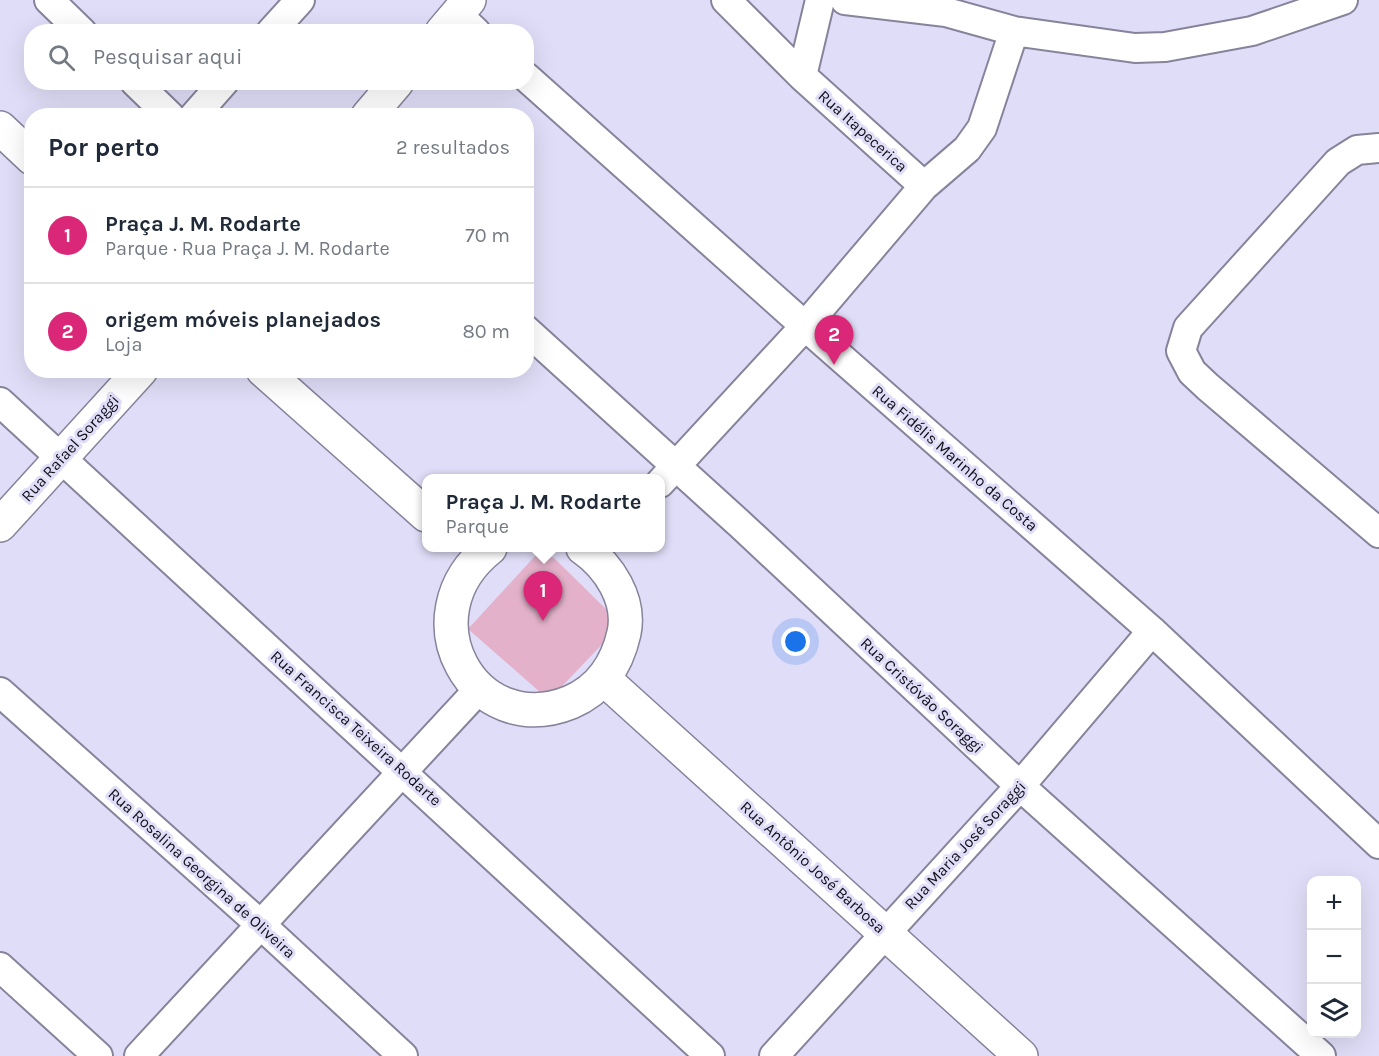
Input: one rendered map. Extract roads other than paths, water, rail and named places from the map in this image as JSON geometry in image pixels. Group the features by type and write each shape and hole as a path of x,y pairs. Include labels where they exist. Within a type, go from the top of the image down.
{"street":[{"path":"50,0 74,24"},
{"path":"278,24 300,0"},
{"name":"Rua Itapecerica","path":"726,0 802,76 924,186"},
{"path":"802,76 820,0"},
{"path":"845,0 946,12 1014,31 1135,48 1165,47 1252,31 1343,0"},
{"path":"667,475 805,326 924,186 967,149 982,128 1014,31"},
{"name":"Rua Fidélis Marinho da Costa","path":"534,84 1152,631 1379,844"},
{"path":"143,90 162,108"},
{"path":"201,108 217,90"},
{"path":"375,108 390,90"},
{"path":"0,128 24,150"},
{"path":"1379,148 1358,150 1338,162 1188,328 1182,351 1192,372 1208,387 1379,533"},
{"name":"Rua Cristóvão Soraggi","path":"534,338 667,475 742,526 1020,786 1321,1056"},
{"name":"Rua Rafael Soraggi","path":"0,525 134,378"},
{"path":"272,378 422,511"},
{"name":"Rua Francisca Teixeira Rodarte","path":"0,402 404,771 710,1056"},
{"path":"475,552 454,593 450,614 451,634 456,654 466,672 480,688 503,703 539,709 557,707 583,697 604,679 618,656 625,630 623,603 616,586 596,552"},
{"name":"Rua Maria José Soraggi","path":"774,1056 1020,786 1152,631"},
{"name":"Rua Antônio José Barbosa","path":"604,679 1021,1056"},
{"path":"139,1056 480,688"},
{"name":"Rua Rosalina Georgina de Oliveira","path":"0,692 260,924 403,1056"},
{"path":"0,966 98,1056"}],"place":[{"name":"origem móveis planejados","path":"834,365"},
{"name":"Praça J. M. Rodarte","path":"543,621"}]}
